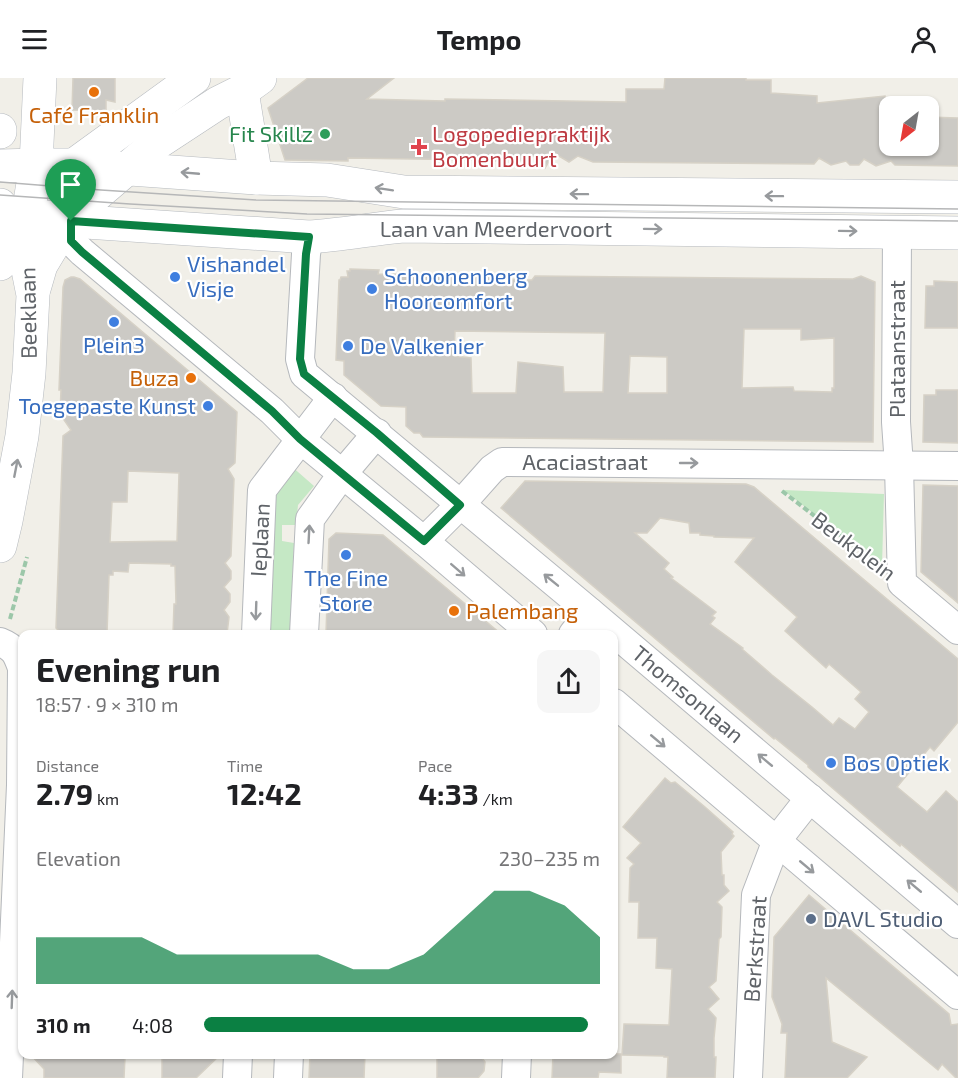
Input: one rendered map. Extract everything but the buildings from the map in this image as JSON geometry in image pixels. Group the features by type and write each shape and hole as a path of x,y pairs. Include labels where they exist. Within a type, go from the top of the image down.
{"street":[{"name":"Beeklaan","path":"0,264 2,232 7,211 36,165 40,78"},
{"path":"74,165 194,78"},
{"path":"33,295 41,265 56,240 89,201 157,143 218,103 251,85 256,178"},
{"name":"Laan van Meerdervoort","path":"0,166 74,165 256,178 327,180 404,192 958,198"},
{"name":"Beeklaan","path":"0,546 22,436 29,372 33,295 28,270 7,211"},
{"name":"Laan van Meerdervoort","path":"7,211 71,221 309,237 403,226 958,233"},
{"path":"71,221 71,241 82,252 272,411 300,439 528,630"},
{"name":"Plataanstraat","path":"897,232 896,422 899,466"},
{"name":"Thomsonlaan","path":"309,237 300,359 304,374 611,630"},
{"name":"Ieplaan","path":"256,630 262,490 333,397"},
{"path":"304,630 310,519 343,473 377,433"},
{"name":"Acaciastraat","path":"424,541 492,469 502,462 780,464"},
{"path":"780,464 958,466"},
{"name":"Beukplein","path":"899,466 902,583"},
{"path":"902,583 958,630"},
{"path":"576,630 590,612"},
{"name":"Thomsonlaan","path":"618,636 958,924"},
{"path":"0,642 18,656"},
{"path":"618,706 958,994"},
{"name":"Berkstraat","path":"748,1078 756,895 777,840 810,798"},
{"path":"8,1078 18,852"},
{"path":"237,1078 238,1059"},
{"path":"288,1078 289,1059"},
{"path":"516,1078 517,1059"}],"path":[{"name":"Beukplein","path":"780,464 782,491 902,583"}],"green space":[{"path":"290,465 314,486 298,505 296,525 282,525 282,541 294,543 290,630 264,630 268,508"},
{"path":"783,490 884,494 882,566"}],"tram line":[{"path":"0,182 256,200 958,209"},
{"path":"0,195 307,214 958,221"}],"place":[{"name":"Café Franklin","path":"94,92"},
{"name":"Fit Skillz","path":"325,134"},
{"name":"Logopediepraktijk Bomenbuurt","path":"419,147"},
{"name":"Vishandel Visje","path":"175,277"},
{"name":"Schoonenberg Hoorcomfort","path":"372,289"},
{"name":"Plein3","path":"114,322"},
{"name":"De Valkenier","path":"348,346"},
{"name":"Buza","path":"191,378"},
{"name":"Toegepaste Kunst","path":"208,406"},
{"name":"The Fine Store","path":"346,555"},
{"name":"Palembang","path":"454,611"},
{"name":"Bos Optiek","path":"831,763"},
{"name":"DAVL Studio","path":"811,919"}],"route":[{"path":"71,221 309,237 300,359 304,374 460,505 424,541 300,439 272,411 82,252 71,241 71,221"}]}
